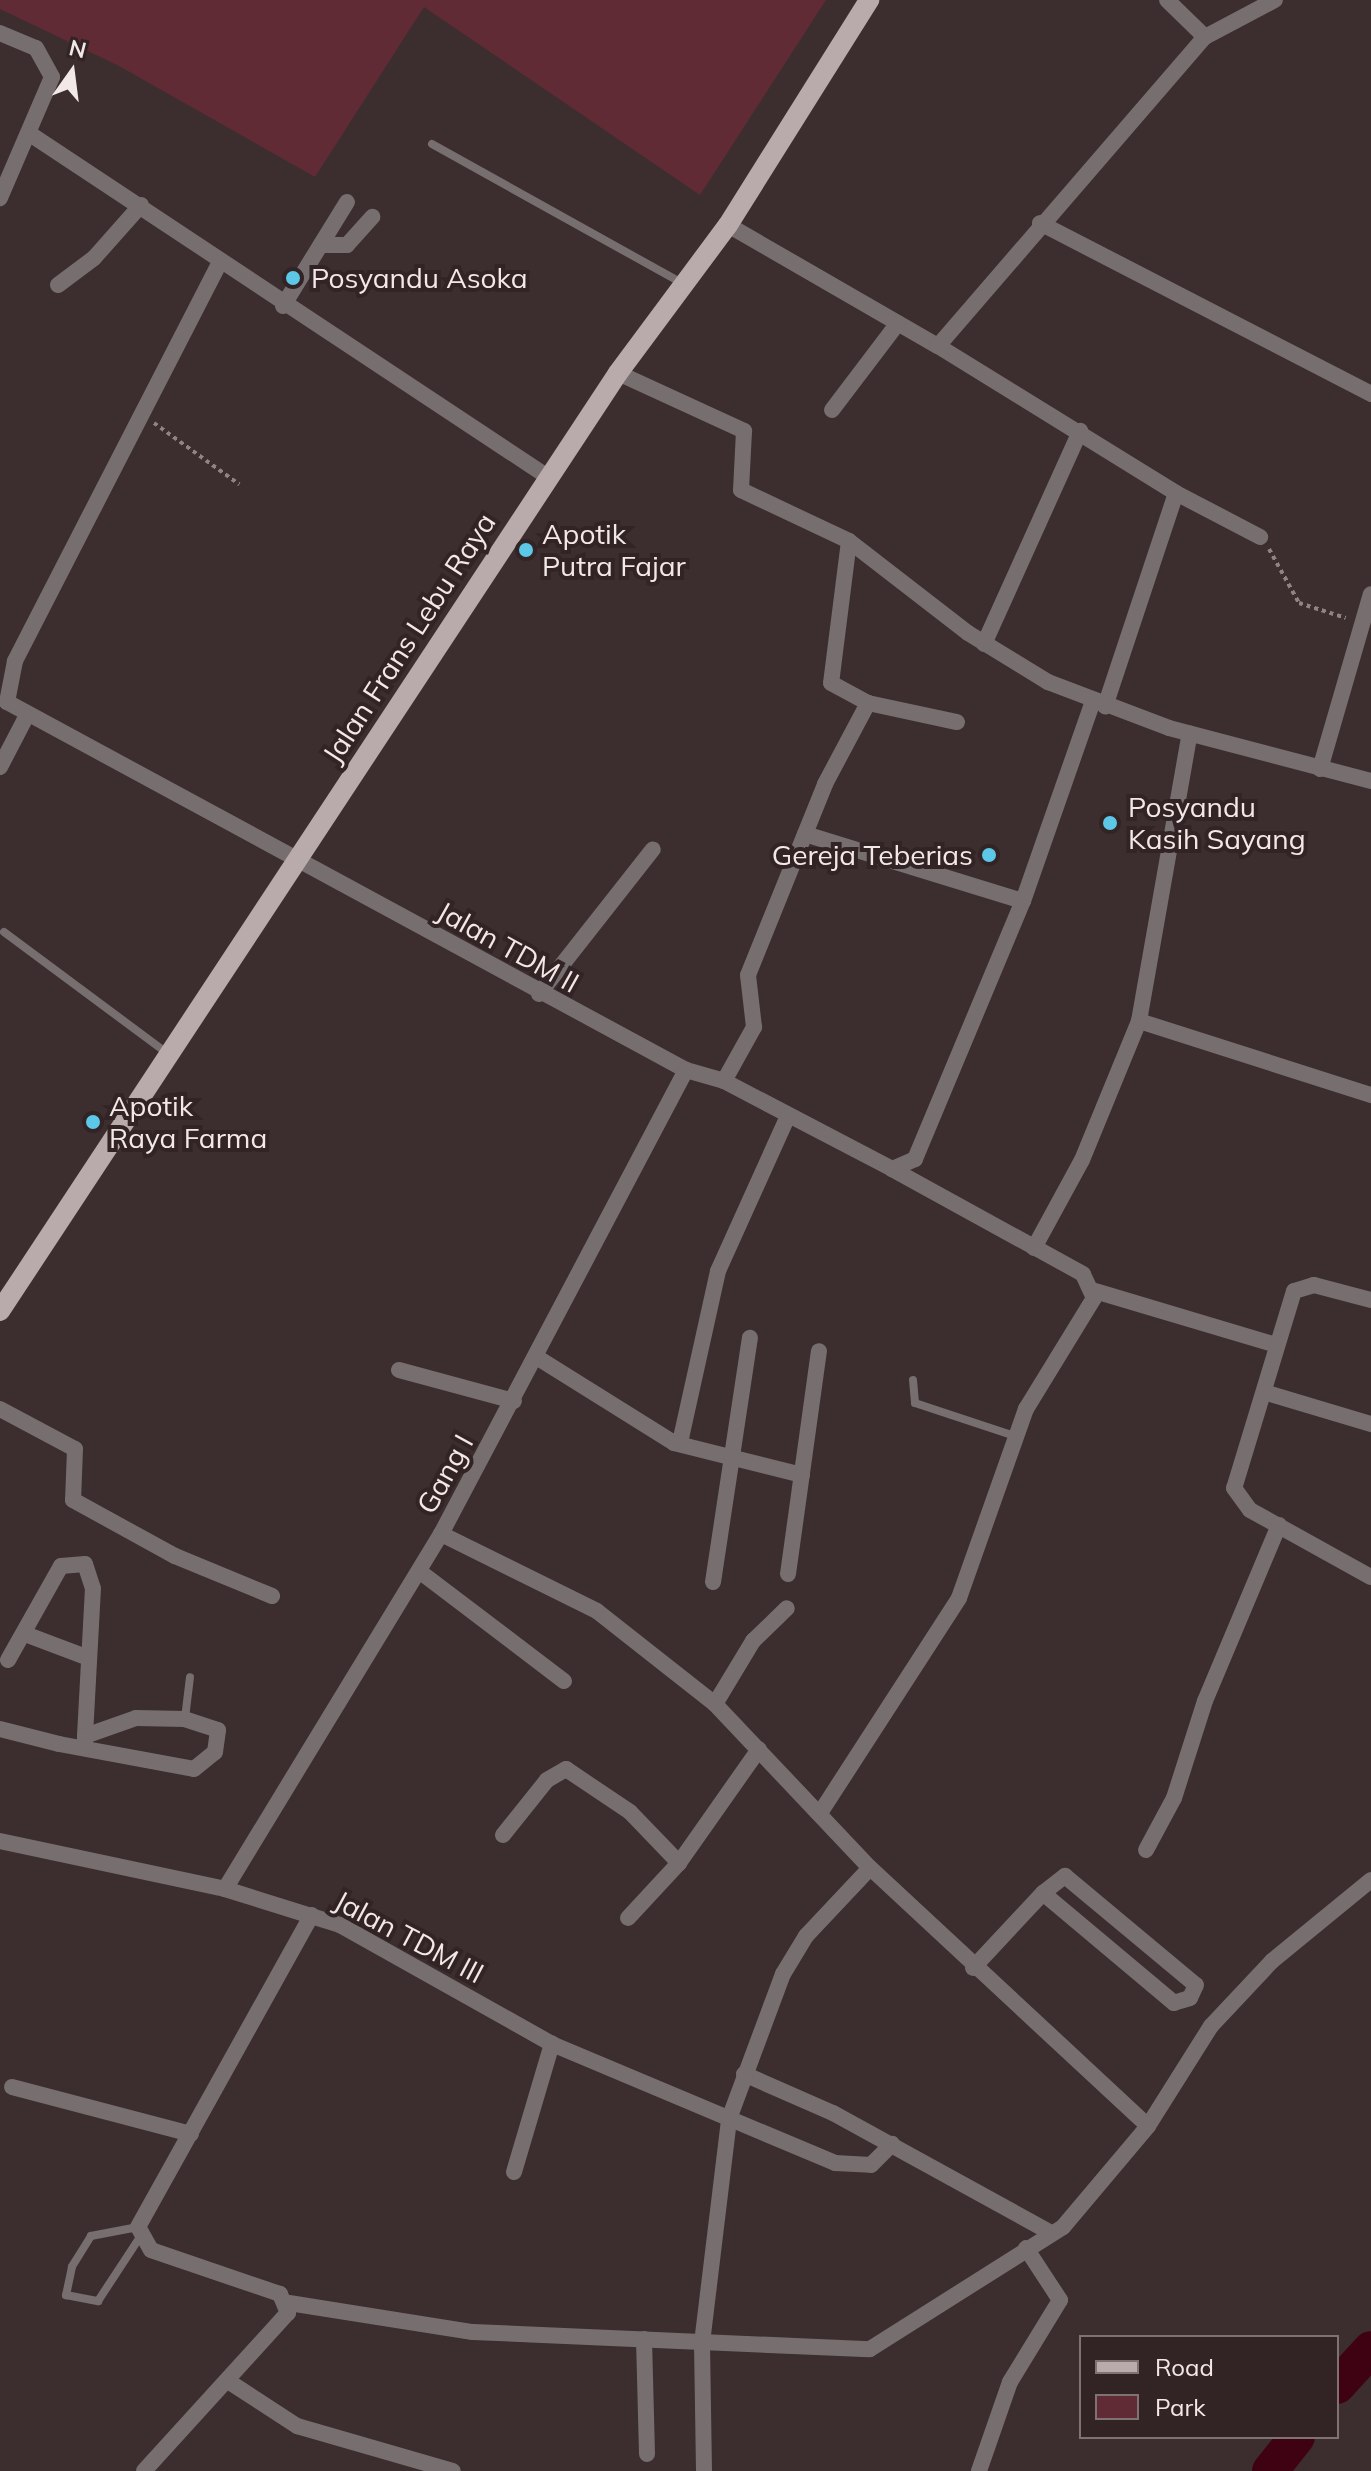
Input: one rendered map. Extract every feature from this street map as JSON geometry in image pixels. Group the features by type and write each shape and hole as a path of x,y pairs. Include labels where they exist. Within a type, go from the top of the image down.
{"main road":[{"name":"Jalan Frans Lebu Raya","path":"0,1311 548,477 680,282 728,225 869,0"}],"street":[{"path":"1167,0 1205,37"},
{"path":"938,346 1040,223 1205,37 1275,0"},
{"path":"0,33 36,48 50,66 46,100 0,198"},
{"path":"30,134 141,205 283,306 548,477"},
{"path":"283,306 347,202"},
{"path":"58,285 94,258 141,205"},
{"path":"321,245 347,245 372,217"},
{"path":"1040,223 1371,394"},
{"path":"728,225 938,346 1176,493 1260,537"},
{"path":"3,701 15,661 220,262"},
{"path":"832,410 898,323"},
{"path":"618,373 744,431 741,490 849,541 984,644 1099,704 1190,733 1371,781"},
{"path":"984,644 1080,431"},
{"path":"892,1169 915,1159 924,1145 1023,901 1176,493"},
{"path":"849,541 831,683 868,703 957,722"},
{"path":"1320,769 1371,594"},
{"name":"Jalan TDM II","path":"3,701 26,717 295,859 539,994 692,1071 724,1081 892,1169 1083,1274 1095,1291"},
{"path":"724,1081 754,1027 748,975 805,834 868,703"},
{"path":"0,767 26,717"},
{"path":"1034,1248 1082,1160 1139,1021 1190,733"},
{"path":"805,834 1023,901"},
{"path":"539,994 653,849"},
{"path":"1139,1021 1371,1095"},
{"name":"Gang I","path":"225,1889 441,1534 692,1071"},
{"path":"674,1443 686,1429 718,1271 788,1116"},
{"path":"1371,1300 1303,1285 1291,1296 1234,1494 1279,1525 1371,1577"},
{"path":"822,1810 959,1598 1015,1436 1095,1291 1276,1345"},
{"path":"713,1582 750,1338"},
{"path":"788,1574 819,1351"},
{"path":"538,1358 674,1443 802,1475"},
{"path":"399,1370 514,1401"},
{"path":"1264,1392 1371,1424"},
{"path":"0,1409 75,1449 73,1500 175,1556 272,1596"},
{"path":"1146,1850 1174,1798 1205,1701 1279,1525"},
{"path":"441,1534 597,1611 715,1704 822,1810 870,1868 973,1968 1148,2126"},
{"path":"8,1660 61,1566 85,1564 93,1588 85,1742"},
{"path":"419,1571 564,1681"},
{"path":"715,1704 753,1641 787,1608"},
{"path":"25,1634 89,1658"},
{"path":"0,1729 85,1742 194,1769 215,1752 218,1730 185,1719 136,1718 85,1742"},
{"path":"628,1918 679,1863 759,1749"},
{"path":"503,1835 547,1780 566,1769 630,1812 679,1863"},
{"name":"Jalan TDM III","path":"0,1841 225,1889 312,1915 364,1936 552,2044 852,2168 871,2165 892,2144"},
{"path":"704,2471 702,2343 729,2119 783,1974 806,1936 870,1868"},
{"path":"973,1968 1043,1893 1061,1876 1079,1881 1196,1985 1190,1998 1174,2003 1043,1893"},
{"path":"312,1915 139,2232 177,2264 257,2285 289,2303 473,2332 870,2349 1051,2233 1120,2167 1211,2026 1272,1961 1371,1880"},
{"path":"514,2172 552,2044"},
{"path":"744,2074 892,2144 1051,2233"},
{"path":"12,2087 191,2134"},
{"path":"979,2471 1010,2382 1060,2300 1026,2248"},
{"path":"144,2471 231,2383 280,2326 289,2303"},
{"path":"644,2339 647,2454"},
{"path":"231,2383 297,2426 453,2471"}],"lane":[{"path":"432,144 680,282"},
{"path":"4,932 169,1054"},
{"path":"913,1380 915,1403 1015,1436"},
{"path":"185,1719 190,1677"},
{"path":"139,2232 98,2301 66,2295 72,2267 91,2236 139,2232"}],"path":[{"path":"142,415 239,484"},
{"path":"1260,537 1299,603 1363,624"}],"green space":[{"path":"0,0 826,0 700,195 424,7 315,177 119,66 0,9"}],"waterway":[{"path":"1339,2384 1371,2349"},
{"path":"1270,2471 1295,2439"}],"place":[{"name":"Posyandu Asoka","path":"293,278"},
{"name":"Apotik Putra Fajar","path":"526,550"},
{"name":"Posyandu Kasih Sayang","path":"1110,823"},
{"name":"Gereja Teberias","path":"989,855"},
{"name":"Apotik Raya Farma","path":"93,1122"}]}
